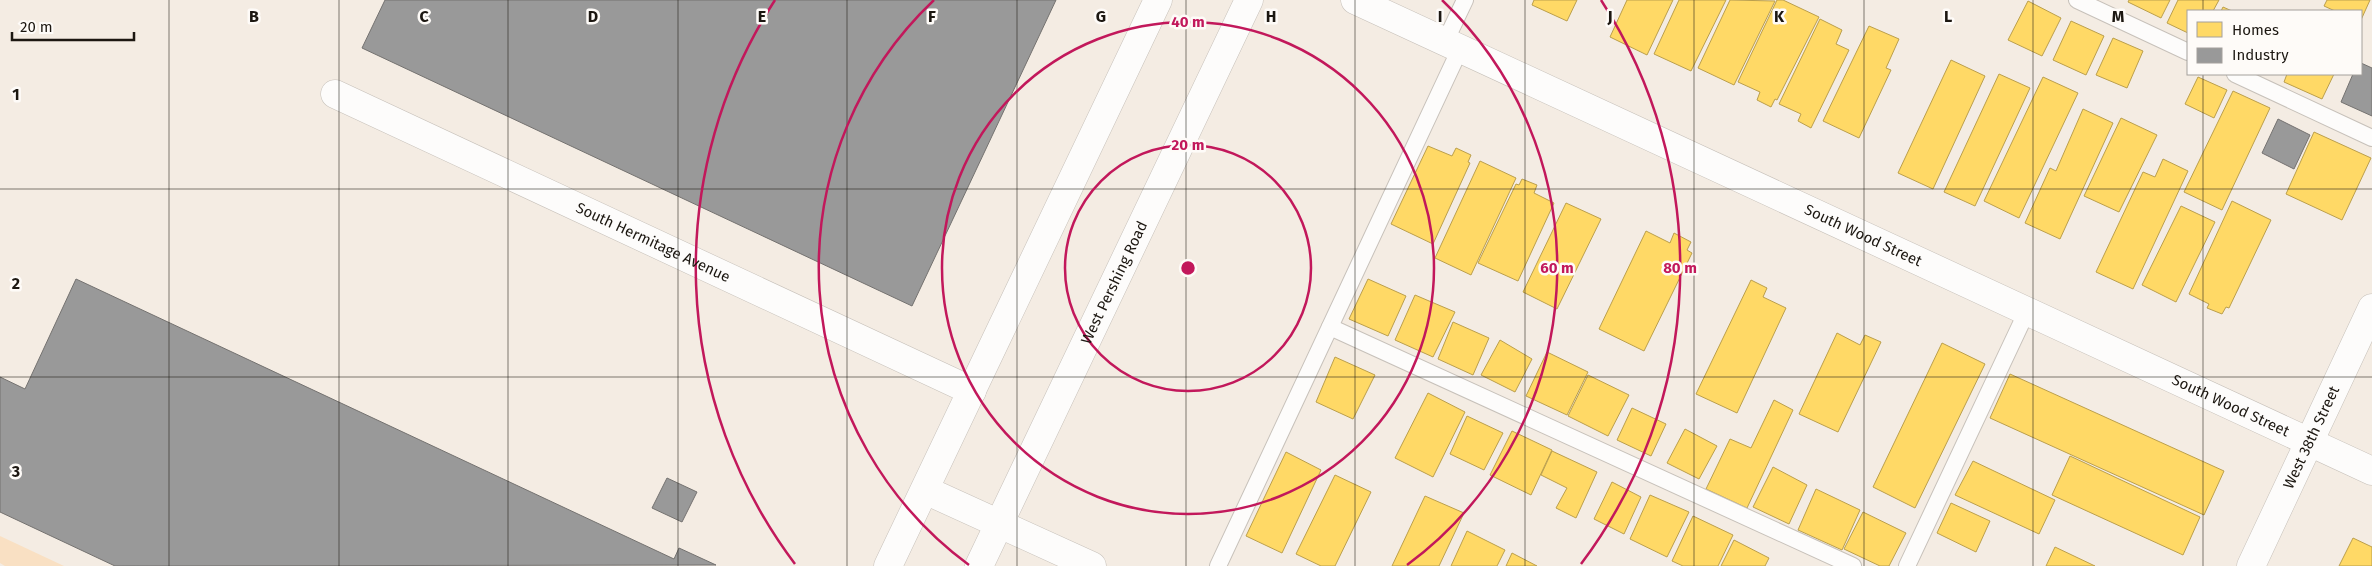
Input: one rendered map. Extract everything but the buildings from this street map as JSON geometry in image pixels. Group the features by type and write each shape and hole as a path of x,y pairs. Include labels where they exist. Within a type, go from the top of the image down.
{"street":[{"path":"888,566 1158,0"},
{"name":"West Pershing Road","path":"979,566 1249,0"},
{"name":"South Wood Street","path":"1355,0 2372,472"},
{"name":"South Hermitage Avenue","path":"335,94 972,391"},
{"name":"West 38th Street","path":"2251,566 2372,308"},
{"path":"925,490 1092,566"}],"lane":[{"path":"1218,566 1330,327 1453,46 1465,0"},
{"path":"2076,0 2187,52"},
{"path":"2237,75 2372,138"},
{"path":"1907,566 2027,311"},
{"path":"1330,327 1853,566"}],"shaded area":[{"path":"0,536 64,566 5,566 0,563"}]}
